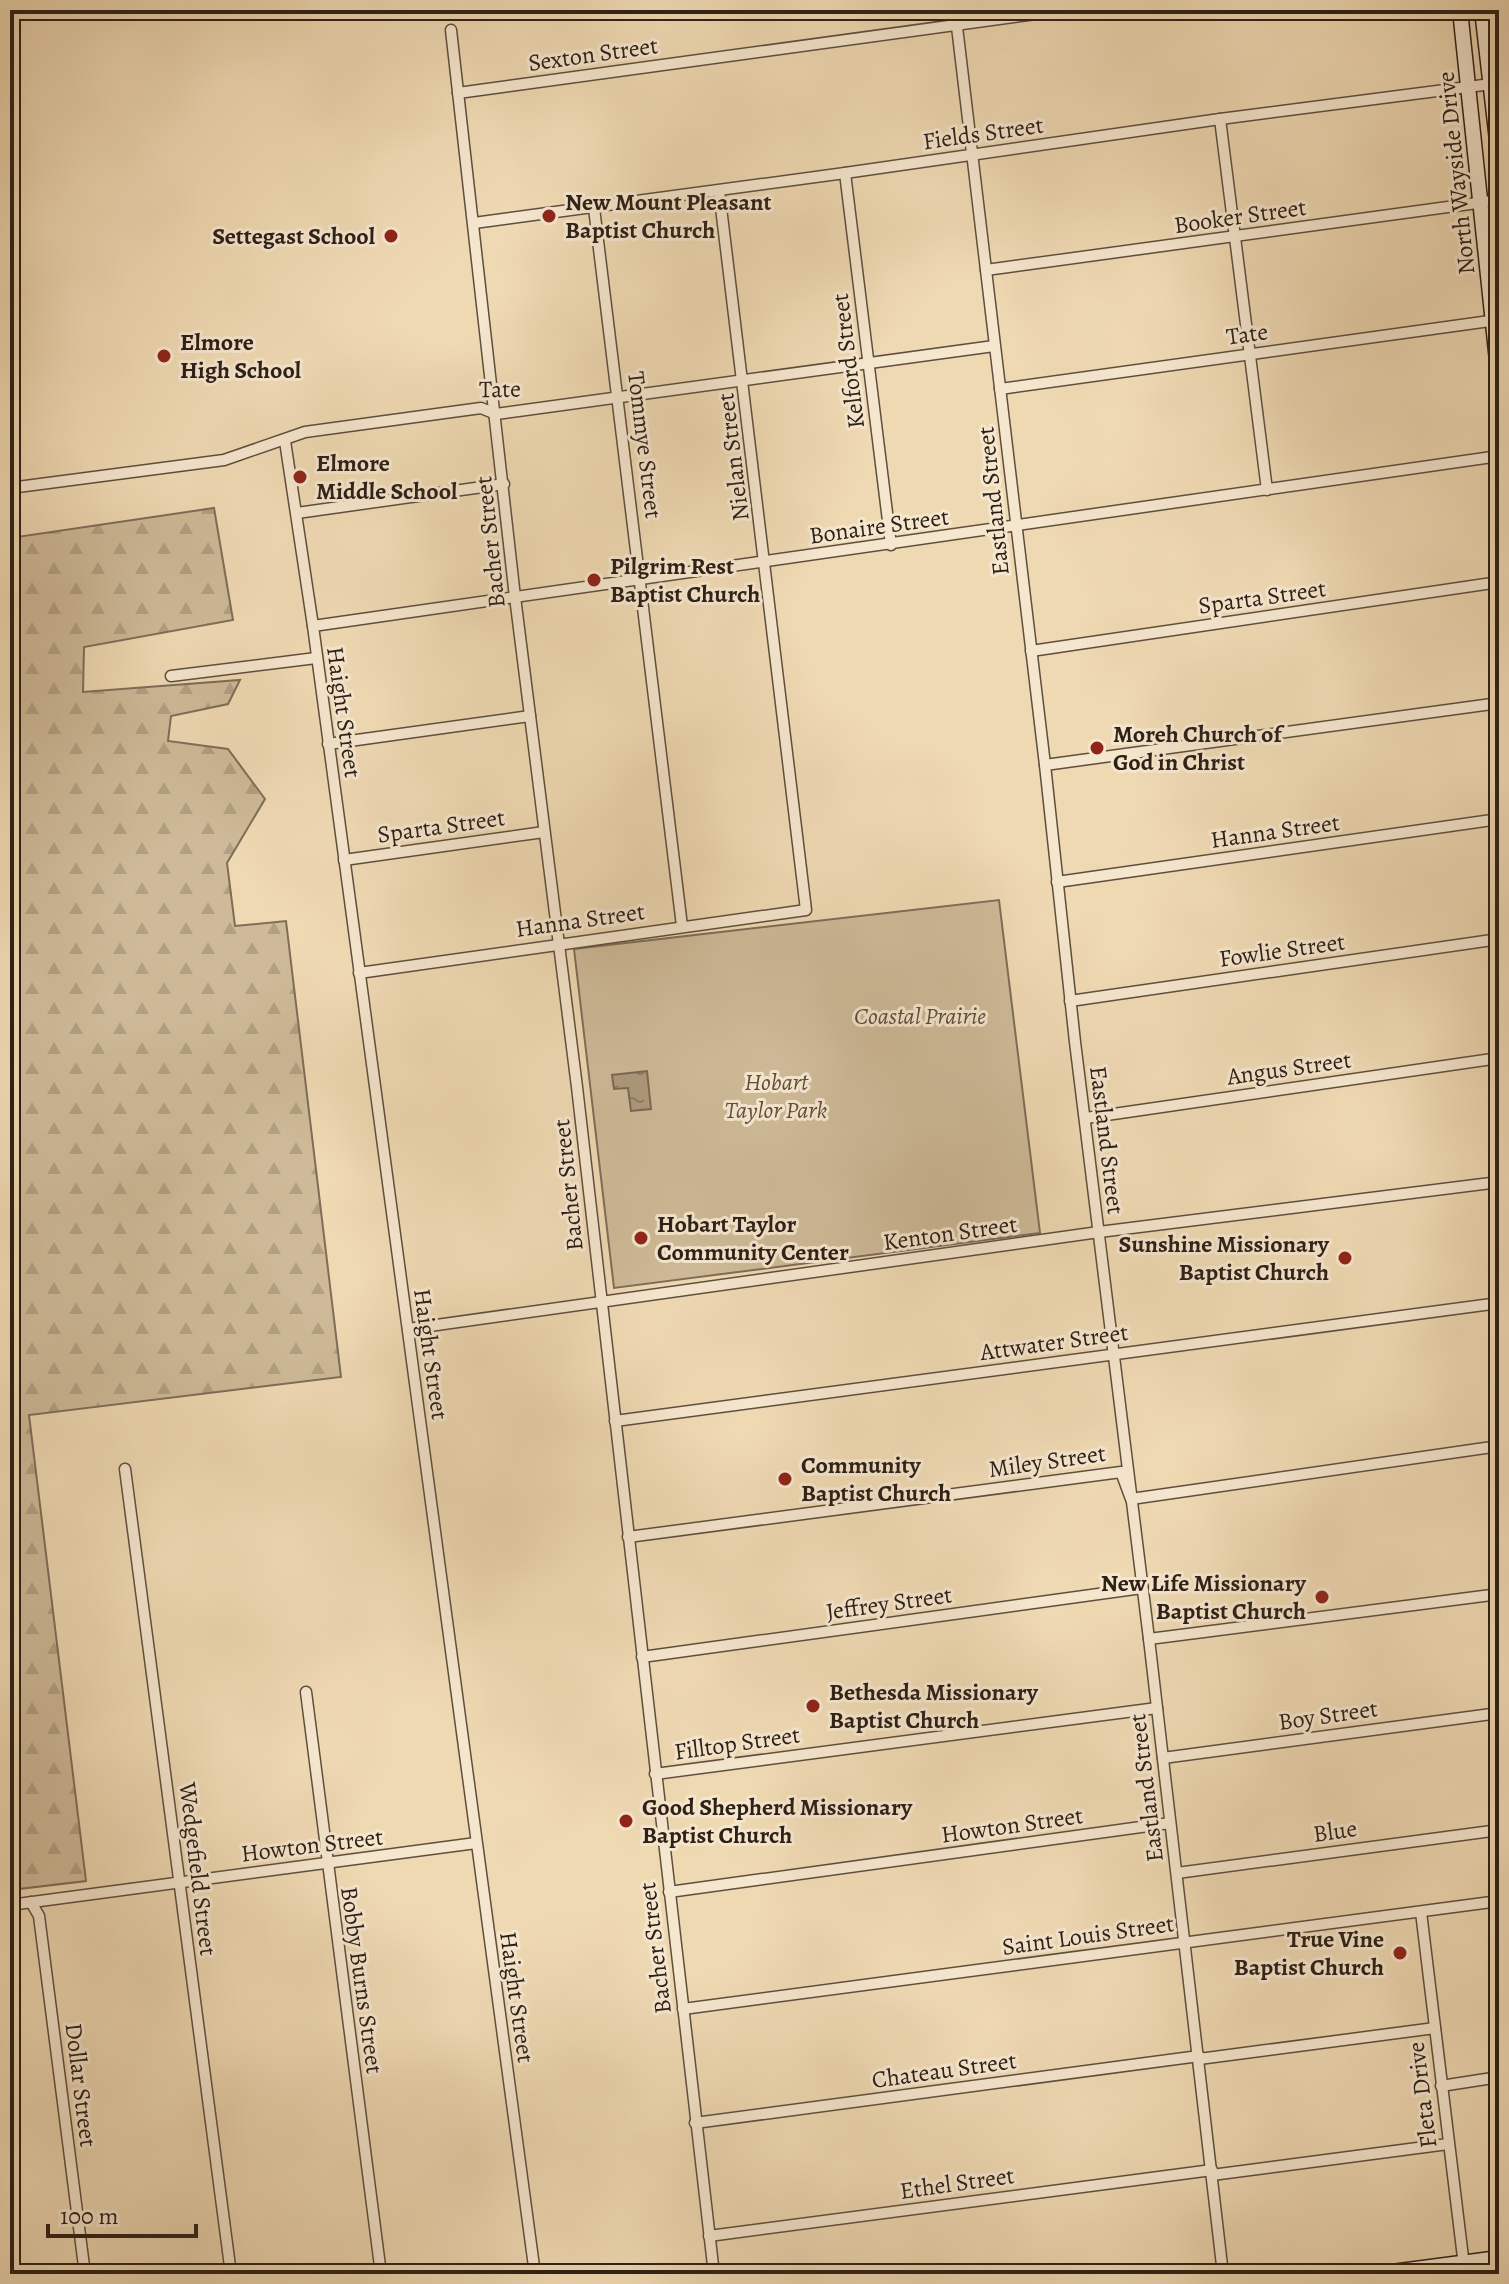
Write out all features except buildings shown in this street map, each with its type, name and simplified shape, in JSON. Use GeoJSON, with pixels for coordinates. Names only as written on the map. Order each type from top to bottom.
{"type":"FeatureCollection","features":[{"type":"Feature","properties":{"kind":"main road","name":"North Wayside Drive"},"geometry":{"type":"LineString","coordinates":[[1460,10],[1499,380]]}},
{"type":"Feature","properties":{"kind":"main road","name":"North Wayside Drive"},"geometry":{"type":"LineString","coordinates":[[1482,10],[1495,84],[1499,158]]}},
{"type":"Feature","properties":{"kind":"main road"},"geometry":{"type":"LineString","coordinates":[[1377,2274],[1464,2268],[1499,2258]]}},
{"type":"Feature","properties":{"kind":"street","name":"Eastland Street"},"geometry":{"type":"LineString","coordinates":[[955,10],[1223,2274]]}},
{"type":"Feature","properties":{"kind":"street","name":"Sexton Street"},"geometry":{"type":"LineString","coordinates":[[458,93],[1065,10]]}},
{"type":"Feature","properties":{"kind":"street","name":"Bacher Street"},"geometry":{"type":"LineString","coordinates":[[451,30],[515,597],[577,1087],[714,2274]]}},
{"type":"Feature","properties":{"kind":"street","name":"Fields Street"},"geometry":{"type":"LineString","coordinates":[[474,223],[1220,119],[1495,84]]}},
{"type":"Feature","properties":{"kind":"street"},"geometry":{"type":"LineString","coordinates":[[1220,119],[1267,490]]}},
{"type":"Feature","properties":{"kind":"street","name":"Kelford Street"},"geometry":{"type":"LineString","coordinates":[[845,173],[891,545]]}},
{"type":"Feature","properties":{"kind":"street","name":"Nielan Street"},"geometry":{"type":"LineString","coordinates":[[719,191],[806,910]]}},
{"type":"Feature","properties":{"kind":"street","name":"Booker Street"},"geometry":{"type":"LineString","coordinates":[[986,270],[1499,200]]}},
{"type":"Feature","properties":{"kind":"street","name":"Tommye Street"},"geometry":{"type":"LineString","coordinates":[[594,208],[682,926]]}},
{"type":"Feature","properties":{"kind":"street","name":"Tate"},"geometry":{"type":"LineString","coordinates":[[1000,389],[1495,320]]}},
{"type":"Feature","properties":{"kind":"street","name":"Tate"},"geometry":{"type":"LineString","coordinates":[[10,488],[224,460],[305,432],[481,408],[496,414],[994,346]]}},
{"type":"Feature","properties":{"kind":"street","name":"Haight Street"},"geometry":{"type":"LineString","coordinates":[[285,441],[313,626],[535,2274]]}},
{"type":"Feature","properties":{"kind":"street","name":"Bonaire Street"},"geometry":{"type":"LineString","coordinates":[[313,626],[1499,456]]}},
{"type":"Feature","properties":{"kind":"street"},"geometry":{"type":"LineString","coordinates":[[297,513],[504,484]]}},
{"type":"Feature","properties":{"kind":"street","name":"Sparta Street"},"geometry":{"type":"LineString","coordinates":[[1031,651],[1499,582]]}},
{"type":"Feature","properties":{"kind":"street"},"geometry":{"type":"LineString","coordinates":[[171,676],[316,658]]}},
{"type":"Feature","properties":{"kind":"street"},"geometry":{"type":"LineString","coordinates":[[1045,765],[1499,703]]}},
{"type":"Feature","properties":{"kind":"street"},"geometry":{"type":"LineString","coordinates":[[328,744],[530,716]]}},
{"type":"Feature","properties":{"kind":"street","name":"Hanna Street"},"geometry":{"type":"LineString","coordinates":[[1057,882],[1499,819]]}},
{"type":"Feature","properties":{"kind":"street","name":"Sparta Street"},"geometry":{"type":"LineString","coordinates":[[344,860],[544,832]]}},
{"type":"Feature","properties":{"kind":"street","name":"Hanna Street"},"geometry":{"type":"LineString","coordinates":[[359,973],[806,910]]}},
{"type":"Feature","properties":{"kind":"street","name":"Fowlie Street"},"geometry":{"type":"LineString","coordinates":[[1070,1001],[1499,939]]}},
{"type":"Feature","properties":{"kind":"street","name":"Angus Street"},"geometry":{"type":"LineString","coordinates":[[1086,1118],[1499,1058]]}},
{"type":"Feature","properties":{"kind":"street","name":"Kenton Street"},"geometry":{"type":"LineString","coordinates":[[408,1329],[1099,1232],[1499,1182]]}},
{"type":"Feature","properties":{"kind":"street","name":"Attwater Street"},"geometry":{"type":"LineString","coordinates":[[615,1421],[1499,1303]]}},
{"type":"Feature","properties":{"kind":"street"},"geometry":{"type":"LineString","coordinates":[[1131,1499],[1499,1446]]}},
{"type":"Feature","properties":{"kind":"street","name":"Wedgefield Street"},"geometry":{"type":"LineString","coordinates":[[125,1469],[231,2274]]}},
{"type":"Feature","properties":{"kind":"street","name":"Miley Street"},"geometry":{"type":"LineString","coordinates":[[628,1537],[1121,1472],[1131,1499]]}},
{"type":"Feature","properties":{"kind":"street","name":"Jeffrey Street"},"geometry":{"type":"LineString","coordinates":[[642,1657],[1142,1588]]}},
{"type":"Feature","properties":{"kind":"street"},"geometry":{"type":"LineString","coordinates":[[1149,1639],[1499,1594]]}},
{"type":"Feature","properties":{"kind":"street","name":"Bobby Burns Street"},"geometry":{"type":"LineString","coordinates":[[306,1692],[381,2274]]}},
{"type":"Feature","properties":{"kind":"street","name":"Filltop Street"},"geometry":{"type":"LineString","coordinates":[[655,1774],[1157,1708]]}},
{"type":"Feature","properties":{"kind":"street","name":"Boy Street"},"geometry":{"type":"LineString","coordinates":[[1163,1758],[1499,1713]]}},
{"type":"Feature","properties":{"kind":"street","name":"Howton Street"},"geometry":{"type":"LineString","coordinates":[[669,1892],[1170,1823]]}},
{"type":"Feature","properties":{"kind":"street","name":"Blue"},"geometry":{"type":"LineString","coordinates":[[1177,1873],[1499,1830]]}},
{"type":"Feature","properties":{"kind":"street","name":"Howton Street"},"geometry":{"type":"LineString","coordinates":[[10,1905],[476,1843]]}},
{"type":"Feature","properties":{"kind":"street","name":"Saint Louis Street"},"geometry":{"type":"LineString","coordinates":[[683,2009],[1499,1901]]}},
{"type":"Feature","properties":{"kind":"street","name":"Dollar Street"},"geometry":{"type":"LineString","coordinates":[[31,1902],[39,1916],[85,2274]]}},
{"type":"Feature","properties":{"kind":"street","name":"Fleta Drive"},"geometry":{"type":"LineString","coordinates":[[1421,1912],[1464,2268]]}},
{"type":"Feature","properties":{"kind":"street","name":"Chateau Street"},"geometry":{"type":"LineString","coordinates":[[695,2123],[1435,2028]]}},
{"type":"Feature","properties":{"kind":"street"},"geometry":{"type":"LineString","coordinates":[[1441,2086],[1499,2077]]}},
{"type":"Feature","properties":{"kind":"street","name":"Ethel Street"},"geometry":{"type":"LineString","coordinates":[[709,2236],[1448,2144]]}},
{"type":"Feature","properties":{"kind":"green space"},"geometry":{"type":"Polygon","coordinates":[[[214,508],[233,620],[84,647],[83,692],[240,680],[228,704],[171,716],[168,741],[228,749],[265,799],[227,863],[235,926],[286,921],[341,1377],[29,1415],[86,1881],[10,1890],[10,538],[214,508]]]}},
{"type":"Feature","properties":{"kind":"green space","name":"Hobart Taylor Park"},"geometry":{"type":"Polygon","coordinates":[[[999,900],[1040,1233],[614,1288],[574,949],[999,900]]]}},
{"type":"Feature","properties":{"kind":"water"},"geometry":{"type":"Polygon","coordinates":[[[647,1071],[651,1109],[631,1111],[628,1088],[614,1089],[612,1075],[647,1071]]]}},
{"type":"Feature","properties":{"kind":"place","name":"New Mount Pleasant Baptist Church"},"geometry":{"type":"Point","coordinates":[549,216]}},
{"type":"Feature","properties":{"kind":"place","name":"Settegast School"},"geometry":{"type":"Point","coordinates":[391,236]}},
{"type":"Feature","properties":{"kind":"place","name":"Elmore High School"},"geometry":{"type":"Point","coordinates":[164,356]}},
{"type":"Feature","properties":{"kind":"place","name":"Elmore Middle School"},"geometry":{"type":"Point","coordinates":[300,477]}},
{"type":"Feature","properties":{"kind":"place","name":"Pilgrim Rest Baptist Church"},"geometry":{"type":"Point","coordinates":[594,580]}},
{"type":"Feature","properties":{"kind":"place","name":"Moreh Church of God in Christ"},"geometry":{"type":"Point","coordinates":[1097,748]}},
{"type":"Feature","properties":{"kind":"place","name":"Hobart Taylor Community Center"},"geometry":{"type":"Point","coordinates":[641,1238]}},
{"type":"Feature","properties":{"kind":"place","name":"Sunshine Missionary Baptist Church"},"geometry":{"type":"Point","coordinates":[1345,1258]}},
{"type":"Feature","properties":{"kind":"place","name":"Community Baptist Church"},"geometry":{"type":"Point","coordinates":[785,1479]}},
{"type":"Feature","properties":{"kind":"place","name":"New Life Missionary Baptist Church"},"geometry":{"type":"Point","coordinates":[1322,1597]}},
{"type":"Feature","properties":{"kind":"place","name":"Bethesda Missionary Baptist Church"},"geometry":{"type":"Point","coordinates":[813,1706]}},
{"type":"Feature","properties":{"kind":"place","name":"Good Shepherd Missionary Baptist Church"},"geometry":{"type":"Point","coordinates":[626,1821]}},
{"type":"Feature","properties":{"kind":"place","name":"True Vine Baptist Church"},"geometry":{"type":"Point","coordinates":[1400,1953]}},
{"type":"Feature","properties":{"kind":"park label","name":"Coastal Prairie"},"geometry":{"type":"Point","coordinates":[920,1016]}}]}
